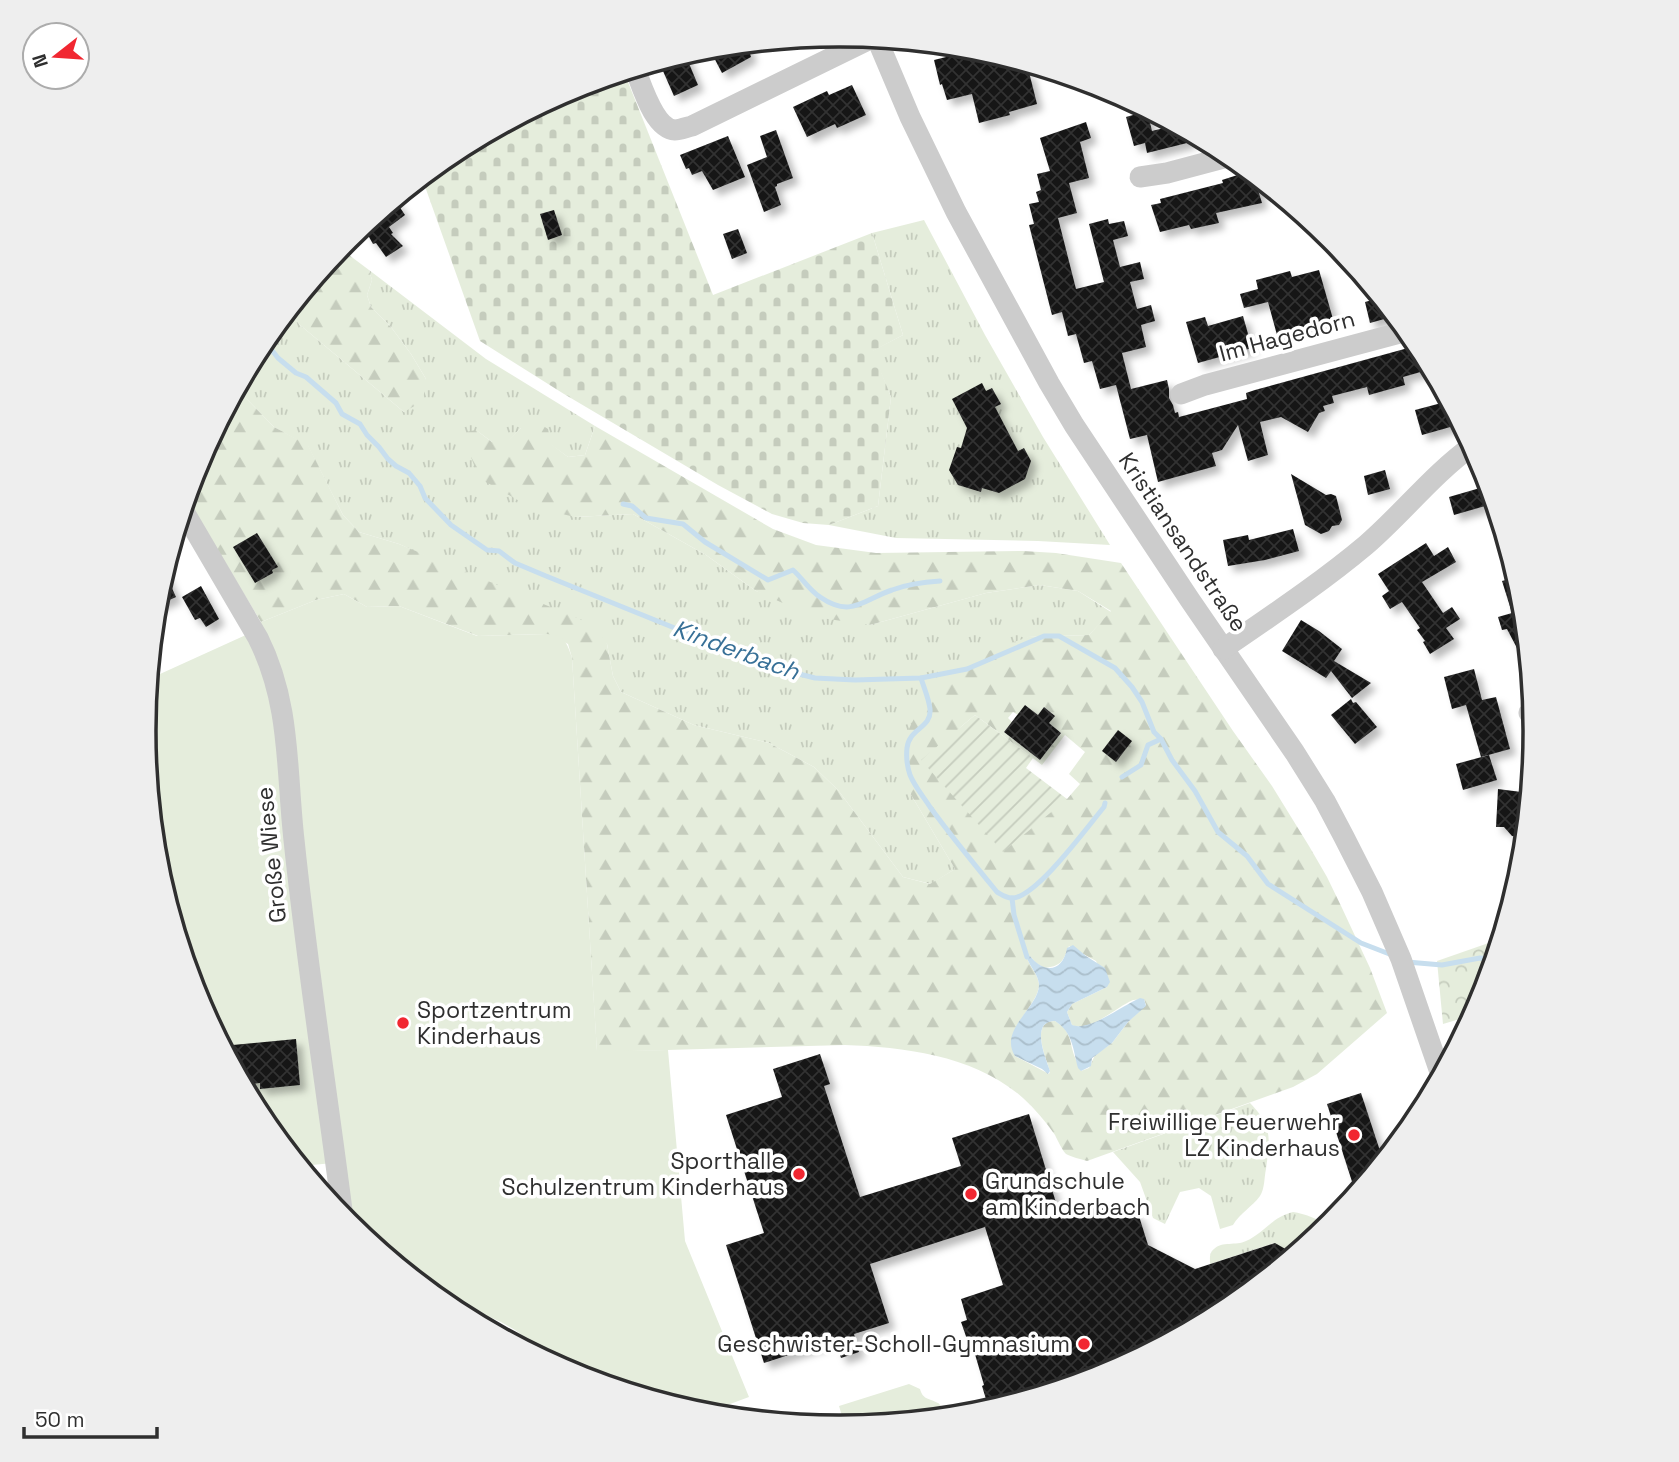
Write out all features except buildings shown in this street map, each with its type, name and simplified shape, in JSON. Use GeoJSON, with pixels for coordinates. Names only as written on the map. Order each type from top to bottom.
{"type":"FeatureCollection","features":[{"type":"Feature","properties":{"kind":"street"},"geometry":{"type":"LineString","coordinates":[[639,78],[654,114],[665,127],[675,130],[692,126],[854,48]]}},
{"type":"Feature","properties":{"kind":"street","name":"Kristiansandstraße"},"geometry":{"type":"LineString","coordinates":[[879,49],[956,212],[1035,359],[1074,425],[1325,801],[1372,892],[1393,940],[1437,1063]]}},
{"type":"Feature","properties":{"kind":"street"},"geometry":{"type":"LineString","coordinates":[[1140,177],[1216,160]]}},
{"type":"Feature","properties":{"kind":"street","name":"Im Hagedorn"},"geometry":{"type":"LineString","coordinates":[[1181,394],[1205,385],[1396,334]]}},
{"type":"Feature","properties":{"kind":"street"},"geometry":{"type":"LineString","coordinates":[[1223,649],[1345,562],[1464,453]]}},
{"type":"Feature","properties":{"kind":"street","name":"Große Wiese"},"geometry":{"type":"LineString","coordinates":[[189,520],[258,638],[269,659],[278,689],[285,729],[294,839],[340,1198]]}},
{"type":"Feature","properties":{"kind":"green space"},"geometry":{"type":"Polygon","coordinates":[[[628,82],[713,295],[872,233],[903,335],[873,351],[891,397],[878,506],[829,525],[803,523],[772,514],[564,394],[480,341],[425,187],[460,162],[537,118],[578,99],[628,82]]]}},
{"type":"Feature","properties":{"kind":"green space"},"geometry":{"type":"Polygon","coordinates":[[[924,220],[1043,437],[1110,545],[896,538],[829,525],[878,506],[891,397],[872,351],[903,335],[872,233],[924,220]]]}},
{"type":"Feature","properties":{"kind":"green space"},"geometry":{"type":"Polygon","coordinates":[[[349,255],[369,270],[372,280],[367,295],[371,307],[391,327],[426,379],[423,401],[404,412],[294,319],[349,255]]]}},
{"type":"Feature","properties":{"kind":"green space"},"geometry":{"type":"Polygon","coordinates":[[[369,270],[486,359],[595,426],[585,455],[568,457],[521,428],[507,442],[492,442],[476,430],[575,517],[633,514],[706,555],[756,591],[870,625],[986,593],[1040,585],[1078,591],[1111,612],[1089,635],[1028,637],[910,793],[955,869],[931,884],[903,877],[838,790],[814,767],[769,743],[694,725],[621,692],[613,676],[607,644],[444,564],[399,544],[359,532],[343,515],[308,446],[274,427],[243,396],[294,319],[404,412],[426,379],[391,327],[371,307],[367,295],[372,280],[369,270]]]}},
{"type":"Feature","properties":{"kind":"green space"},"geometry":{"type":"Polygon","coordinates":[[[243,396],[274,427],[308,445],[343,515],[359,532],[399,544],[596,626],[607,644],[613,676],[621,692],[694,725],[769,743],[814,767],[838,790],[903,877],[930,884],[955,869],[910,793],[905,762],[909,729],[926,692],[966,659],[1028,637],[1089,635],[1111,611],[1078,591],[1040,585],[986,593],[870,625],[814,617],[756,591],[706,555],[633,514],[575,517],[528,506],[479,478],[466,444],[466,432],[476,430],[492,442],[506,442],[521,428],[537,422],[548,429],[551,444],[568,457],[585,455],[595,426],[773,529],[816,545],[876,553],[1023,551],[1121,563],[1272,786],[1309,846],[1342,908],[1370,968],[1387,1013],[1317,1074],[1293,1087],[1087,1161],[1066,1154],[1040,1116],[1023,1098],[1004,1084],[984,1072],[939,1056],[892,1048],[845,1045],[597,1052],[572,658],[568,644],[546,634],[478,636],[399,606],[367,607],[344,594],[316,600],[261,622],[193,509],[208,469],[243,396]],[[1025,705],[1018,715],[1013,712],[1008,718],[1012,722],[1004,732],[1040,760],[1061,733],[1049,723],[1054,715],[1044,707],[1038,715],[1025,705]],[[975,715],[921,760],[1067,799],[1080,784],[1069,774],[1085,752],[1065,735],[1042,765],[975,715]],[[1069,946],[1061,962],[1055,966],[1044,968],[1030,956],[1027,958],[1038,980],[1038,990],[1017,1025],[1012,1040],[1015,1056],[1049,1074],[1041,1040],[1043,1027],[1047,1023],[1055,1021],[1067,1032],[1081,1071],[1089,1068],[1095,1055],[1112,1043],[1146,1005],[1144,999],[1133,1000],[1095,1022],[1079,1027],[1072,1025],[1067,1012],[1072,1004],[1107,987],[1096,961],[1069,946]]]}},
{"type":"Feature","properties":{"kind":"green space","name":"Sportzentrum Kinderhaus"},"geometry":{"type":"Polygon","coordinates":[[[344,594],[367,607],[399,606],[477,636],[546,634],[564,640],[572,658],[597,1051],[668,1050],[685,1241],[749,1397],[727,1405],[620,1378],[537,1344],[460,1300],[389,1245],[350,1208],[344,1162],[311,1165],[271,1111],[247,1073],[226,1033],[192,951],[169,864],[157,776],[158,675],[248,634],[261,622],[316,600],[344,594]]]}},
{"type":"Feature","properties":{"kind":"green space"},"geometry":{"type":"Polygon","coordinates":[[[975,715],[1033,758],[1026,768],[1067,799],[1003,852],[921,760],[975,715]]]}},
{"type":"Feature","properties":{"kind":"green space"},"geometry":{"type":"Polygon","coordinates":[[[1490,943],[1459,1019],[1443,1024],[1437,961],[1490,943]]]}},
{"type":"Feature","properties":{"kind":"green space"},"geometry":{"type":"Polygon","coordinates":[[[1250,1103],[1263,1119],[1269,1141],[1264,1186],[1257,1200],[1233,1225],[1220,1229],[1211,1196],[1199,1188],[1180,1192],[1165,1224],[1153,1218],[1140,1182],[1113,1152],[1250,1103]]]}},
{"type":"Feature","properties":{"kind":"green space"},"geometry":{"type":"Polygon","coordinates":[[[1293,1212],[1317,1220],[1285,1249],[1274,1243],[1210,1264],[1212,1251],[1217,1247],[1246,1241],[1293,1212]]]}},
{"type":"Feature","properties":{"kind":"green space"},"geometry":{"type":"Polygon","coordinates":[[[909,1384],[920,1389],[925,1397],[942,1407],[842,1415],[839,1406],[909,1384]]]}},
{"type":"Feature","properties":{"kind":"water"},"geometry":{"type":"Polygon","coordinates":[[[1073,945],[1105,968],[1110,982],[1107,987],[1072,1004],[1067,1012],[1072,1025],[1087,1025],[1140,998],[1144,999],[1146,1006],[1128,1022],[1112,1043],[1092,1058],[1091,1066],[1081,1071],[1065,1030],[1055,1021],[1047,1023],[1041,1033],[1041,1041],[1050,1071],[1048,1074],[1015,1056],[1011,1046],[1015,1027],[1038,993],[1038,980],[1027,958],[1030,956],[1041,966],[1052,968],[1062,962],[1067,948],[1073,945]]]}},
{"type":"Feature","properties":{"kind":"waterway","name":"Kinderbach"},"geometry":{"type":"LineString","coordinates":[[272,350],[296,373],[306,377],[336,403],[342,414],[360,424],[388,459],[409,473],[420,486],[425,498],[451,525],[487,550],[499,551],[515,563],[771,667],[815,678],[921,678],[967,669],[1044,636],[1059,636],[1115,668],[1132,687],[1142,702],[1154,732],[1195,791],[1218,832],[1247,856],[1268,884],[1361,943],[1392,955]]}},
{"type":"Feature","properties":{"kind":"waterway"},"geometry":{"type":"LineString","coordinates":[[623,504],[632,506],[646,518],[683,524],[705,542],[768,580],[793,570],[816,594],[841,606],[857,605],[904,586],[940,581]]}},
{"type":"Feature","properties":{"kind":"waterway"},"geometry":{"type":"LineString","coordinates":[[921,678],[929,701],[930,715],[909,741],[907,758],[910,775],[938,818],[997,892],[1012,898],[1022,895],[1034,886],[1074,844],[1105,803]]}},
{"type":"Feature","properties":{"kind":"waterway"},"geometry":{"type":"LineString","coordinates":[[1122,777],[1141,765],[1148,745],[1161,739]]}},
{"type":"Feature","properties":{"kind":"waterway"},"geometry":{"type":"LineString","coordinates":[[1012,898],[1014,915],[1027,957]]}},
{"type":"Feature","properties":{"kind":"waterway","name":"Kinderbach"},"geometry":{"type":"LineString","coordinates":[[1407,962],[1442,965],[1484,958]]}},
{"type":"Feature","properties":{"kind":"place","name":"Sportzentrum Kinderhaus"},"geometry":{"type":"Point","coordinates":[403,1023]}},
{"type":"Feature","properties":{"kind":"place","name":"Freiwillige Feuerwehr LZ Kinderhaus"},"geometry":{"type":"Point","coordinates":[1354,1135]}},
{"type":"Feature","properties":{"kind":"place","name":"Sporthalle Schulzentrum Kinderhaus"},"geometry":{"type":"Point","coordinates":[799,1174]}},
{"type":"Feature","properties":{"kind":"place","name":"Grundschule am Kinderbach"},"geometry":{"type":"Point","coordinates":[971,1194]}},
{"type":"Feature","properties":{"kind":"place","name":"Geschwister-Scholl-Gymnasium"},"geometry":{"type":"Point","coordinates":[1084,1344]}}]}
